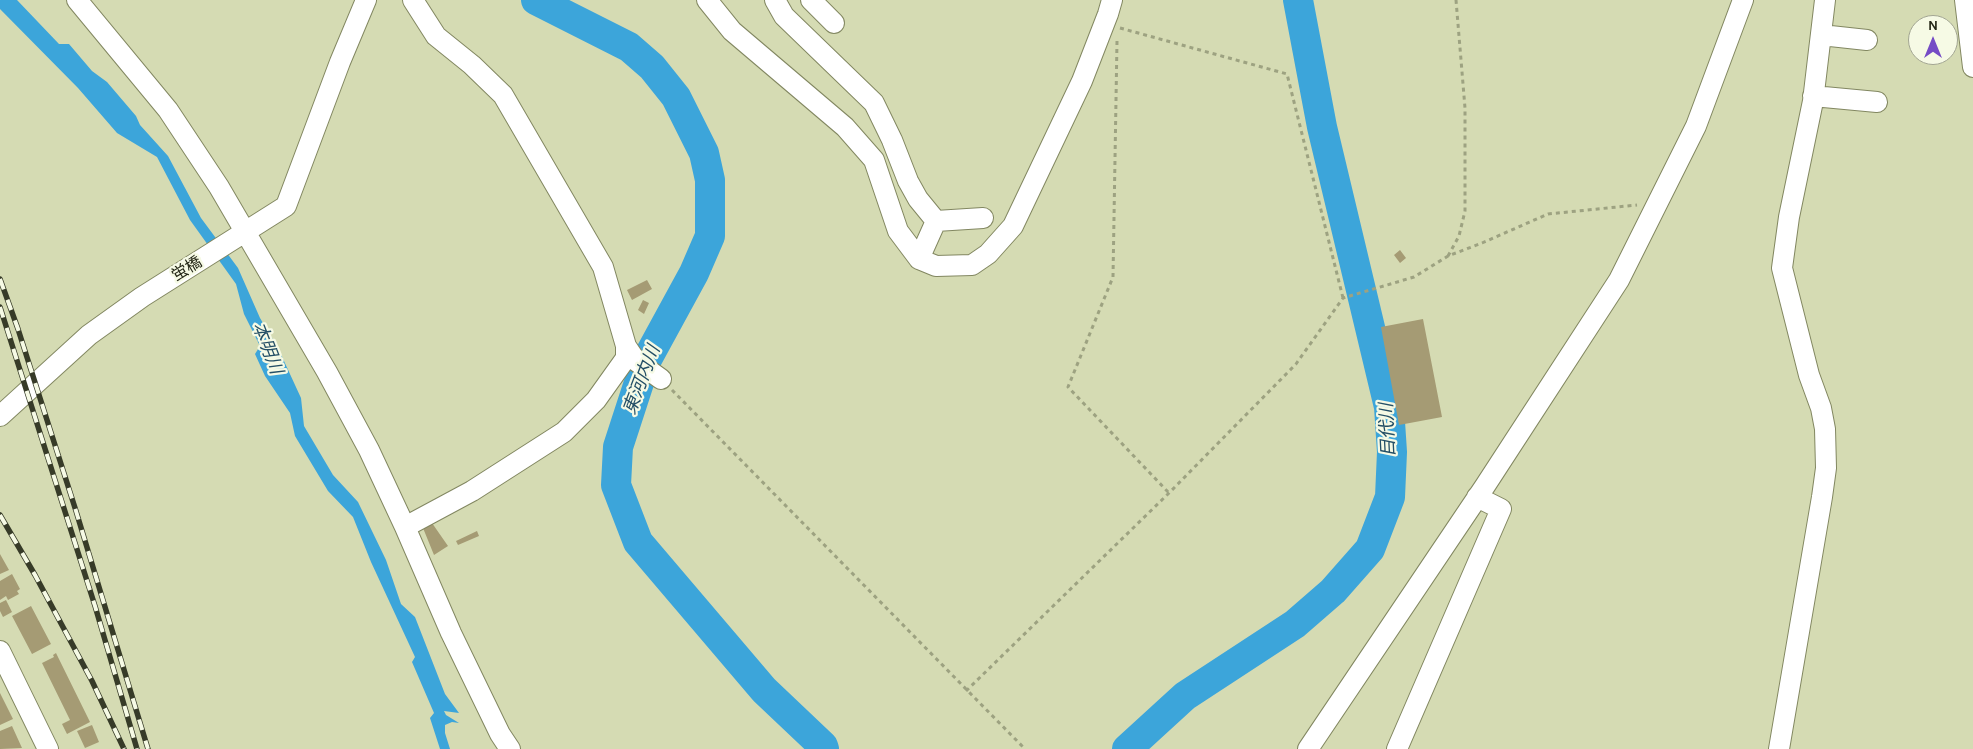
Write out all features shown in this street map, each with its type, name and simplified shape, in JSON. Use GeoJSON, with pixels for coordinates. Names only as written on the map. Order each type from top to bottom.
{"type":"FeatureCollection","features":[{"type":"Feature","properties":{"kind":"street"},"geometry":{"type":"LineString","coordinates":[[77,0],[168,110],[240,237],[327,372],[369,450],[451,633],[500,734],[510,749]]}},
{"type":"Feature","properties":{"kind":"street","name":"蛍橋"},"geometry":{"type":"LineString","coordinates":[[0,416],[89,335],[142,297],[240,237],[286,206],[340,62],[366,0]]}},
{"type":"Feature","properties":{"kind":"street"},"geometry":{"type":"LineString","coordinates":[[413,0],[436,36],[472,65],[503,95],[603,267],[631,354],[661,378]]}},
{"type":"Feature","properties":{"kind":"street"},"geometry":{"type":"LineString","coordinates":[[707,0],[732,31],[845,127],[874,160],[898,231],[919,259],[936,266],[972,265],[988,254],[1013,226],[1082,81],[1112,0]]}},
{"type":"Feature","properties":{"kind":"street"},"geometry":{"type":"LineString","coordinates":[[775,0],[784,16],[874,103],[892,140],[908,181],[918,199],[936,222]]}},
{"type":"Feature","properties":{"kind":"street"},"geometry":{"type":"LineString","coordinates":[[1308,749],[1477,497],[1619,280],[1696,126],[1743,0]]}},
{"type":"Feature","properties":{"kind":"street"},"geometry":{"type":"LineString","coordinates":[[1779,749],[1826,468],[1825,429],[1821,408],[1809,375],[1782,268],[1789,217],[1813,96],[1825,0]]}},
{"type":"Feature","properties":{"kind":"street"},"geometry":{"type":"LineString","coordinates":[[1965,0],[1973,67]]}},
{"type":"Feature","properties":{"kind":"street"},"geometry":{"type":"LineString","coordinates":[[1821,35],[1867,40]]}},
{"type":"Feature","properties":{"kind":"street"},"geometry":{"type":"LineString","coordinates":[[1813,96],[1876,102]]}},
{"type":"Feature","properties":{"kind":"street"},"geometry":{"type":"LineString","coordinates":[[936,222],[983,218]]}},
{"type":"Feature","properties":{"kind":"street"},"geometry":{"type":"LineString","coordinates":[[919,259],[936,222]]}},
{"type":"Feature","properties":{"kind":"street"},"geometry":{"type":"LineString","coordinates":[[405,527],[472,491],[564,432],[596,400],[626,358],[631,354]]}},
{"type":"Feature","properties":{"kind":"street"},"geometry":{"type":"LineString","coordinates":[[1396,749],[1501,510],[1477,497]]}},
{"type":"Feature","properties":{"kind":"street"},"geometry":{"type":"LineString","coordinates":[[0,651],[48,749]]}},
{"type":"Feature","properties":{"kind":"path"},"geometry":{"type":"LineString","coordinates":[[1448,256],[1458,236],[1465,211],[1465,108],[1456,0]]}},
{"type":"Feature","properties":{"kind":"path"},"geometry":{"type":"LineString","coordinates":[[1169,493],[1068,387],[1113,277],[1118,27],[1287,74],[1343,298]]}},
{"type":"Feature","properties":{"kind":"path"},"geometry":{"type":"LineString","coordinates":[[966,691],[1169,493],[1296,364],[1343,298],[1390,286],[1414,277],[1448,256],[1548,214],[1658,203]]}},
{"type":"Feature","properties":{"kind":"path"},"geometry":{"type":"LineString","coordinates":[[661,378],[1025,749]]}},
{"type":"Feature","properties":{"kind":"water","name":"本明川"},"geometry":{"type":"Polygon","coordinates":[[[0,0],[17,0],[59,44],[69,44],[92,71],[107,82],[136,116],[140,125],[168,156],[201,218],[238,268],[260,318],[278,348],[301,398],[304,426],[333,475],[358,502],[386,560],[401,604],[415,617],[445,694],[459,713],[444,711],[446,715],[459,723],[452,722],[445,725],[445,733],[450,749],[440,749],[430,718],[434,713],[412,662],[415,657],[371,562],[353,517],[328,491],[295,436],[290,413],[265,376],[255,354],[260,346],[244,314],[236,284],[190,220],[157,157],[117,133],[78,88],[0,9],[0,0]]]}},
{"type":"Feature","properties":{"kind":"building"},"geometry":{"type":"Polygon","coordinates":[[[1400,250],[1406,258],[1400,263],[1394,255],[1400,250]]]}},
{"type":"Feature","properties":{"kind":"building"},"geometry":{"type":"Polygon","coordinates":[[[647,280],[652,289],[632,300],[627,290],[647,280]]]}},
{"type":"Feature","properties":{"kind":"building"},"geometry":{"type":"Polygon","coordinates":[[[643,300],[649,303],[644,314],[638,310],[643,300]]]}},
{"type":"Feature","properties":{"kind":"building"},"geometry":{"type":"Polygon","coordinates":[[[1423,319],[1442,417],[1399,425],[1381,327],[1423,319]]]}},
{"type":"Feature","properties":{"kind":"building"},"geometry":{"type":"Polygon","coordinates":[[[432,523],[448,546],[434,555],[423,528],[432,523]]]}},
{"type":"Feature","properties":{"kind":"building"},"geometry":{"type":"Polygon","coordinates":[[[477,531],[479,536],[458,545],[456,541],[477,531]]]}},
{"type":"Feature","properties":{"kind":"building"},"geometry":{"type":"Polygon","coordinates":[[[0,554],[9,570],[0,574],[0,554]]]}},
{"type":"Feature","properties":{"kind":"building"},"geometry":{"type":"Polygon","coordinates":[[[12,574],[20,589],[17,591],[19,594],[8,600],[6,596],[0,600],[0,581],[12,574]]]}},
{"type":"Feature","properties":{"kind":"building"},"geometry":{"type":"Polygon","coordinates":[[[6,600],[12,612],[3,617],[0,611],[0,603],[6,600]]]}},
{"type":"Feature","properties":{"kind":"building"},"geometry":{"type":"Polygon","coordinates":[[[31,606],[51,644],[32,654],[12,616],[31,606]]]}},
{"type":"Feature","properties":{"kind":"building"},"geometry":{"type":"Polygon","coordinates":[[[56,653],[90,722],[67,734],[62,724],[70,720],[42,663],[54,657],[53,655],[56,653]]]}},
{"type":"Feature","properties":{"kind":"building"},"geometry":{"type":"Polygon","coordinates":[[[0,693],[13,719],[0,725],[0,693]]]}},
{"type":"Feature","properties":{"kind":"building"},"geometry":{"type":"Polygon","coordinates":[[[92,725],[99,742],[85,748],[77,731],[92,725]]]}},
{"type":"Feature","properties":{"kind":"building"},"geometry":{"type":"Polygon","coordinates":[[[12,726],[22,748],[0,749],[0,731],[12,726]]]}},
{"type":"Feature","properties":{"kind":"waterway","name":"東河内川"},"geometry":{"type":"LineString","coordinates":[[536,0],[629,47],[652,67],[676,97],[704,153],[710,180],[710,236],[694,273],[646,361],[618,447],[616,485],[638,542],[764,690],[824,749]]}},
{"type":"Feature","properties":{"kind":"waterway","name":"目代川"},"geometry":{"type":"LineString","coordinates":[[1127,749],[1185,696],[1295,624],[1333,591],[1370,549],[1390,497],[1392,452],[1389,407],[1322,127],[1298,0]]}},
{"type":"Feature","properties":{"kind":"railway"},"geometry":{"type":"LineString","coordinates":[[0,279],[18,329],[76,511],[148,749]]}},
{"type":"Feature","properties":{"kind":"railway"},"geometry":{"type":"LineString","coordinates":[[0,307],[95,606],[137,749]]}},
{"type":"Feature","properties":{"kind":"railway"},"geometry":{"type":"LineString","coordinates":[[0,515],[35,575],[92,681],[124,749]]}}]}
